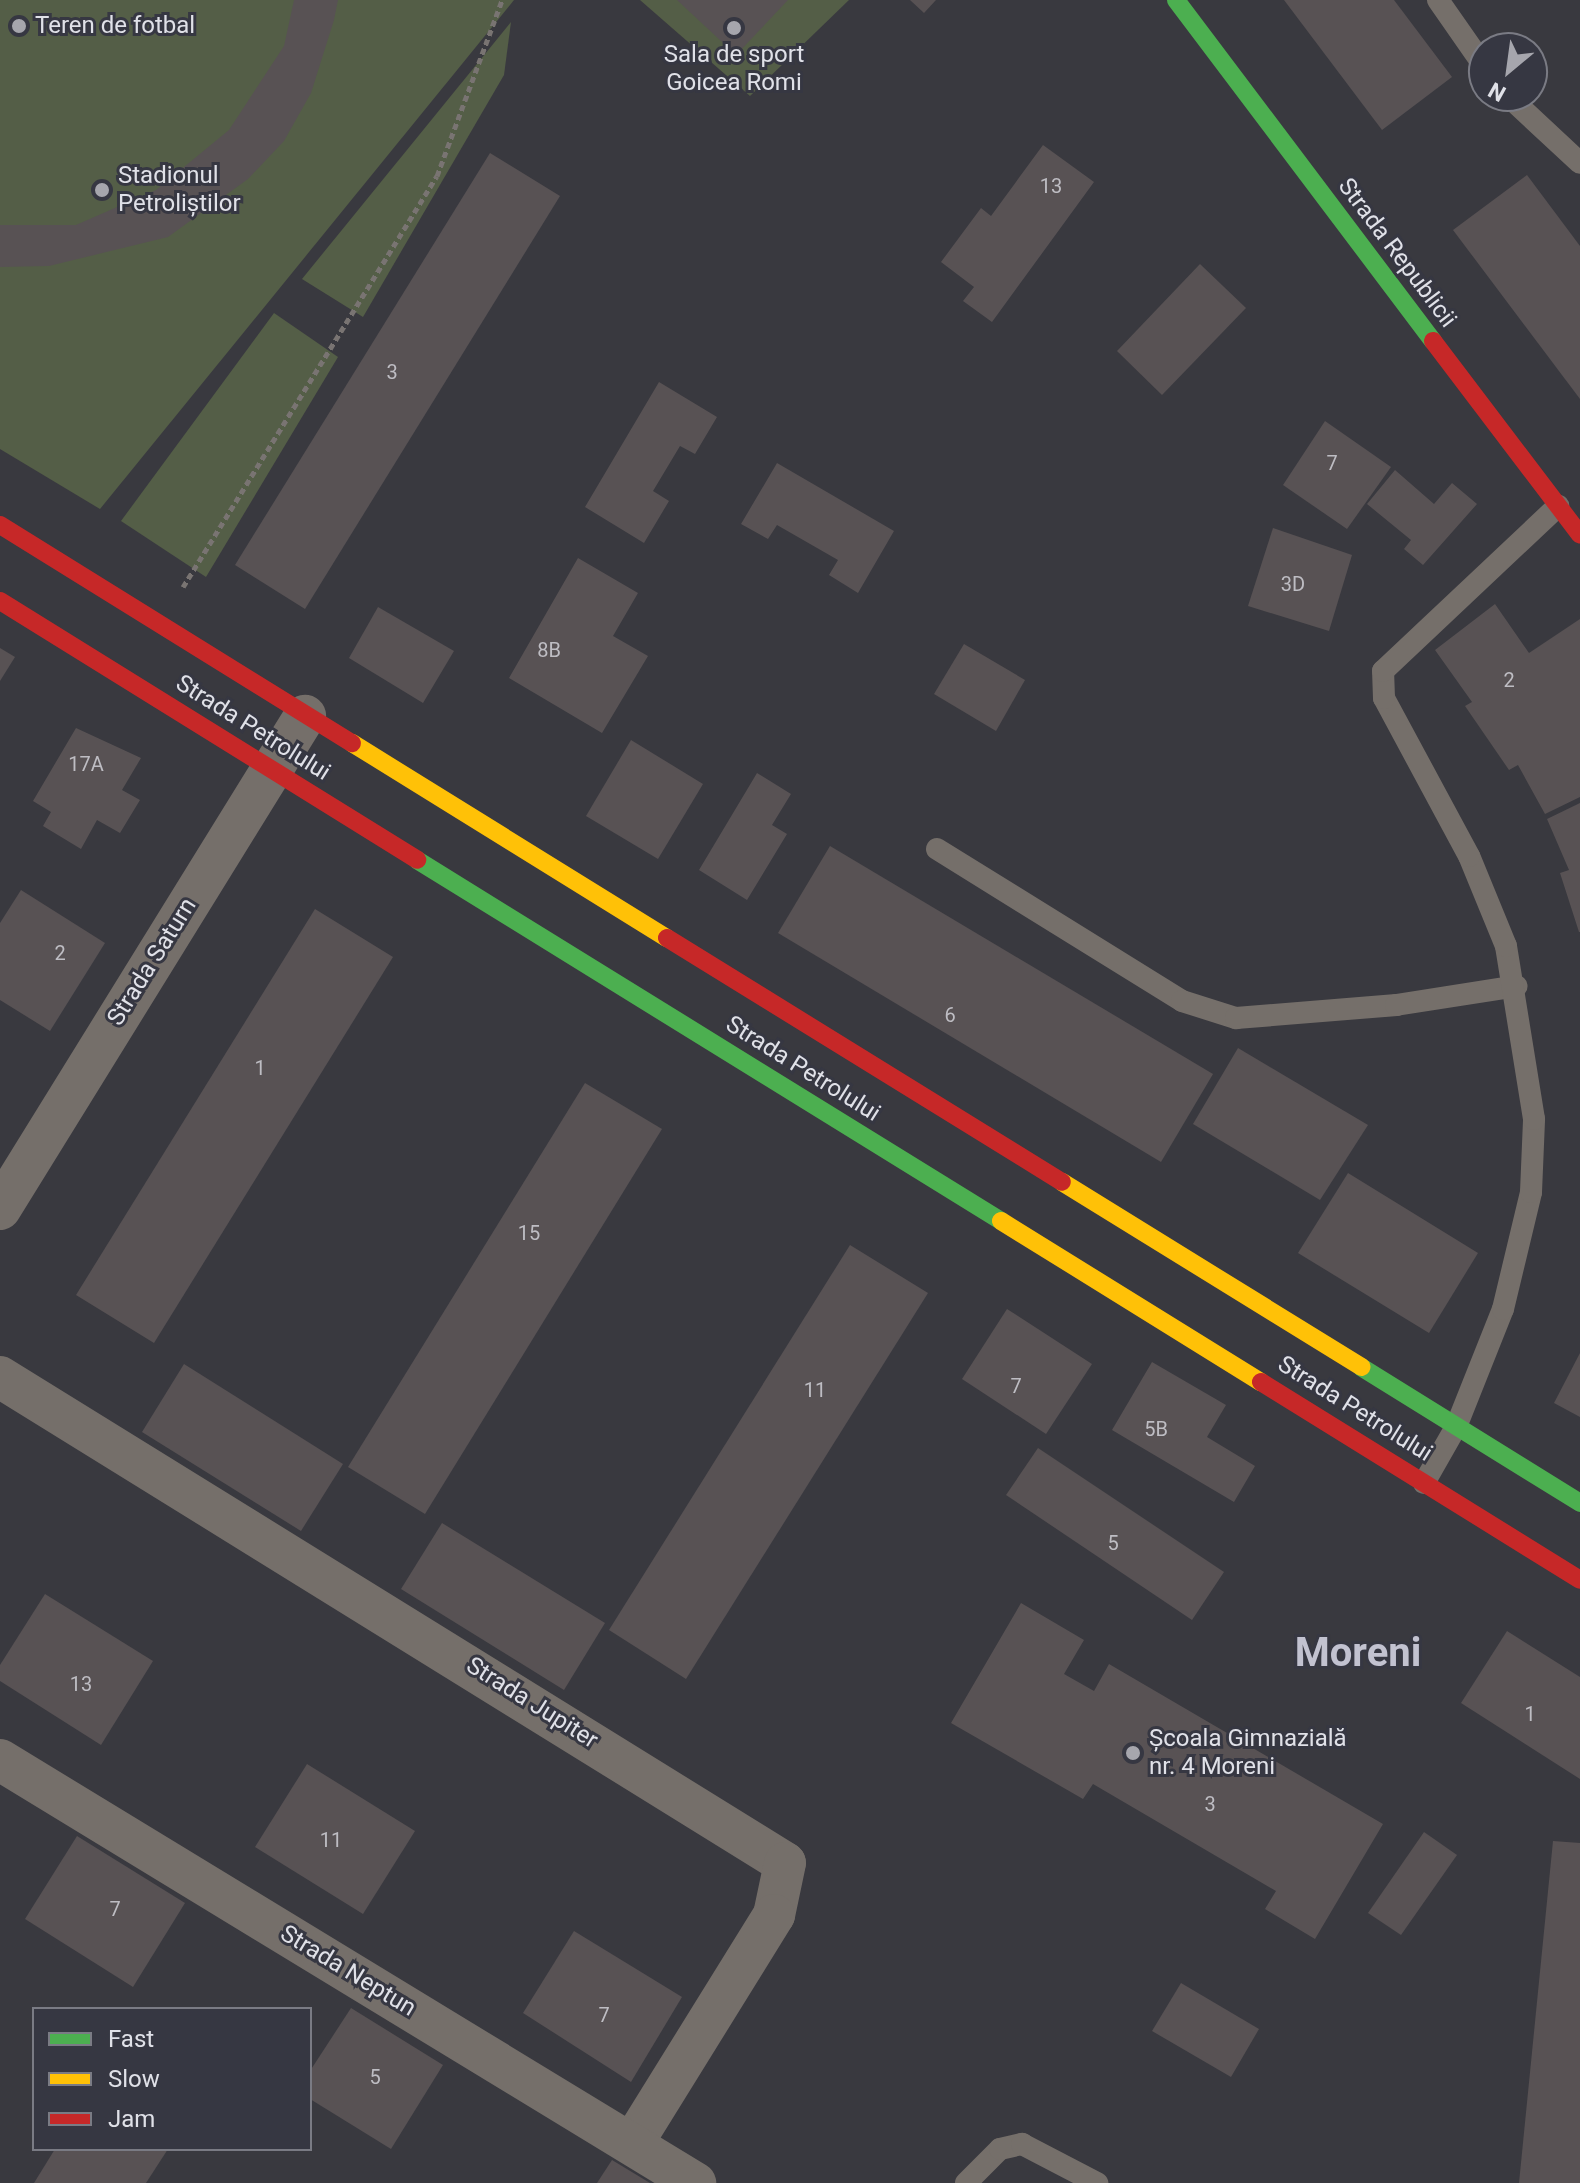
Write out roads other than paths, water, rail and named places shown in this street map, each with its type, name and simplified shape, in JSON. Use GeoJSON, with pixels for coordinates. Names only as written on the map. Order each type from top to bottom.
{"type":"FeatureCollection","features":[{"type":"Feature","properties":{"kind":"street","name":"Strada Republicii"},"geometry":{"type":"LineString","coordinates":[[1176,0],[1580,535]]}},
{"type":"Feature","properties":{"kind":"street","name":"Strada Petrolului"},"geometry":{"type":"LineString","coordinates":[[0,525],[849,1063],[1580,1503]]}},
{"type":"Feature","properties":{"kind":"street","name":"Strada Petrolului"},"geometry":{"type":"LineString","coordinates":[[0,601],[271,770],[824,1103],[1580,1580]]}},
{"type":"Feature","properties":{"kind":"street","name":"Strada Saturn"},"geometry":{"type":"LineString","coordinates":[[0,1209],[305,716]]}},
{"type":"Feature","properties":{"kind":"street","name":"Strada Jupiter"},"geometry":{"type":"LineString","coordinates":[[0,1377],[785,1863],[774,1915],[632,2144]]}},
{"type":"Feature","properties":{"kind":"street","name":"Strada Neptun"},"geometry":{"type":"LineString","coordinates":[[0,1760],[695,2183]]}},
{"type":"Feature","properties":{"kind":"lane"},"geometry":{"type":"LineString","coordinates":[[1438,0],[1468,43]]}},
{"type":"Feature","properties":{"kind":"lane"},"geometry":{"type":"LineString","coordinates":[[1525,112],[1580,163]]}},
{"type":"Feature","properties":{"kind":"lane"},"geometry":{"type":"LineString","coordinates":[[1424,1483],[1456,1427],[1503,1309],[1531,1192],[1534,1119],[1517,986],[1469,856],[1384,698],[1383,671],[1558,506]]}},
{"type":"Feature","properties":{"kind":"lane"},"geometry":{"type":"LineString","coordinates":[[937,849],[1182,1001],[1236,1018],[1381,1007],[1517,986]]}},
{"type":"Feature","properties":{"kind":"lane"},"geometry":{"type":"LineString","coordinates":[[966,2183],[1000,2149],[1022,2144],[1097,2183]]}},
{"type":"Feature","properties":{"kind":"place","name":"Teren de fotbal"},"geometry":{"type":"Point","coordinates":[19,26]}},
{"type":"Feature","properties":{"kind":"place","name":"Sala de sport Goicea Romi"},"geometry":{"type":"Point","coordinates":[734,28]}},
{"type":"Feature","properties":{"kind":"place","name":"Stadionul Petroliștilor"},"geometry":{"type":"Point","coordinates":[102,190]}},
{"type":"Feature","properties":{"kind":"place","name":"Școala Gimnazială nr. 4 Moreni"},"geometry":{"type":"Point","coordinates":[1133,1753]}},
{"type":"Feature","properties":{"kind":"district","name":"Moreni"},"geometry":{"type":"Point","coordinates":[1358,1653]}}]}
